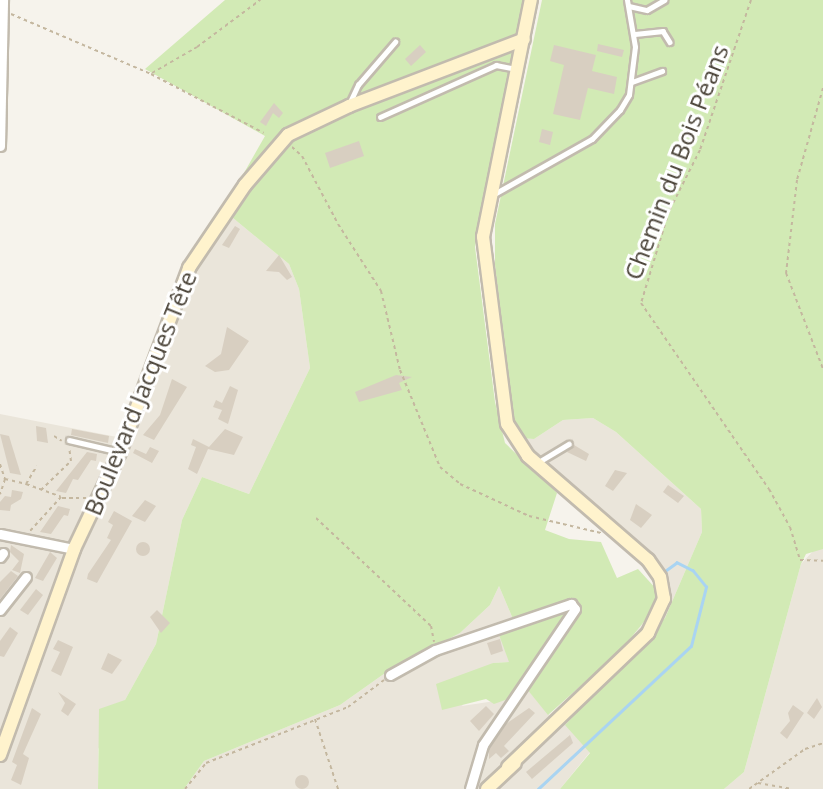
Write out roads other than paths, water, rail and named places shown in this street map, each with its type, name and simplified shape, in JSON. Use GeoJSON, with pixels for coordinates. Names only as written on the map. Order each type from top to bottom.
{"type":"FeatureCollection","features":[{"type":"Feature","properties":{"kind":"main road"},"geometry":{"type":"LineString","coordinates":[[480,789],[491,784],[648,634],[661,613],[660,577],[616,532],[519,447],[507,424],[483,246],[490,197],[531,0]]}},
{"type":"Feature","properties":{"kind":"main road","name":"Boulevard Jacques Tête"},"geometry":{"type":"LineString","coordinates":[[0,755],[74,549],[120,452],[189,268],[279,142],[349,106],[524,39]]}},
{"type":"Feature","properties":{"kind":"street"},"geometry":{"type":"LineString","coordinates":[[0,146],[3,0]]}},
{"type":"Feature","properties":{"kind":"street"},"geometry":{"type":"LineString","coordinates":[[0,534],[74,549]]}},
{"type":"Feature","properties":{"kind":"street"},"geometry":{"type":"LineString","coordinates":[[0,610],[26,577]]}},
{"type":"Feature","properties":{"kind":"street"},"geometry":{"type":"LineString","coordinates":[[390,675],[435,650],[570,604],[575,609],[483,745],[470,789]]}},
{"type":"Feature","properties":{"kind":"lane"},"geometry":{"type":"LineString","coordinates":[[628,3],[648,10],[664,0]]}},
{"type":"Feature","properties":{"kind":"lane"},"geometry":{"type":"LineString","coordinates":[[490,197],[592,139],[620,110],[632,82],[635,34],[628,3]]}},
{"type":"Feature","properties":{"kind":"lane"},"geometry":{"type":"LineString","coordinates":[[635,34],[663,32],[670,42]]}},
{"type":"Feature","properties":{"kind":"lane"},"geometry":{"type":"LineString","coordinates":[[349,106],[358,85],[395,42]]}},
{"type":"Feature","properties":{"kind":"lane"},"geometry":{"type":"LineString","coordinates":[[380,117],[496,65],[518,69]]}},
{"type":"Feature","properties":{"kind":"lane"},"geometry":{"type":"LineString","coordinates":[[632,82],[662,71]]}},
{"type":"Feature","properties":{"kind":"lane"},"geometry":{"type":"LineString","coordinates":[[69,440],[120,452]]}},
{"type":"Feature","properties":{"kind":"lane"},"geometry":{"type":"LineString","coordinates":[[537,464],[569,444]]}},
{"type":"Feature","properties":{"kind":"waterway"},"geometry":{"type":"LineString","coordinates":[[538,789],[691,646],[706,587],[693,571],[677,563],[666,571]]}}]}
